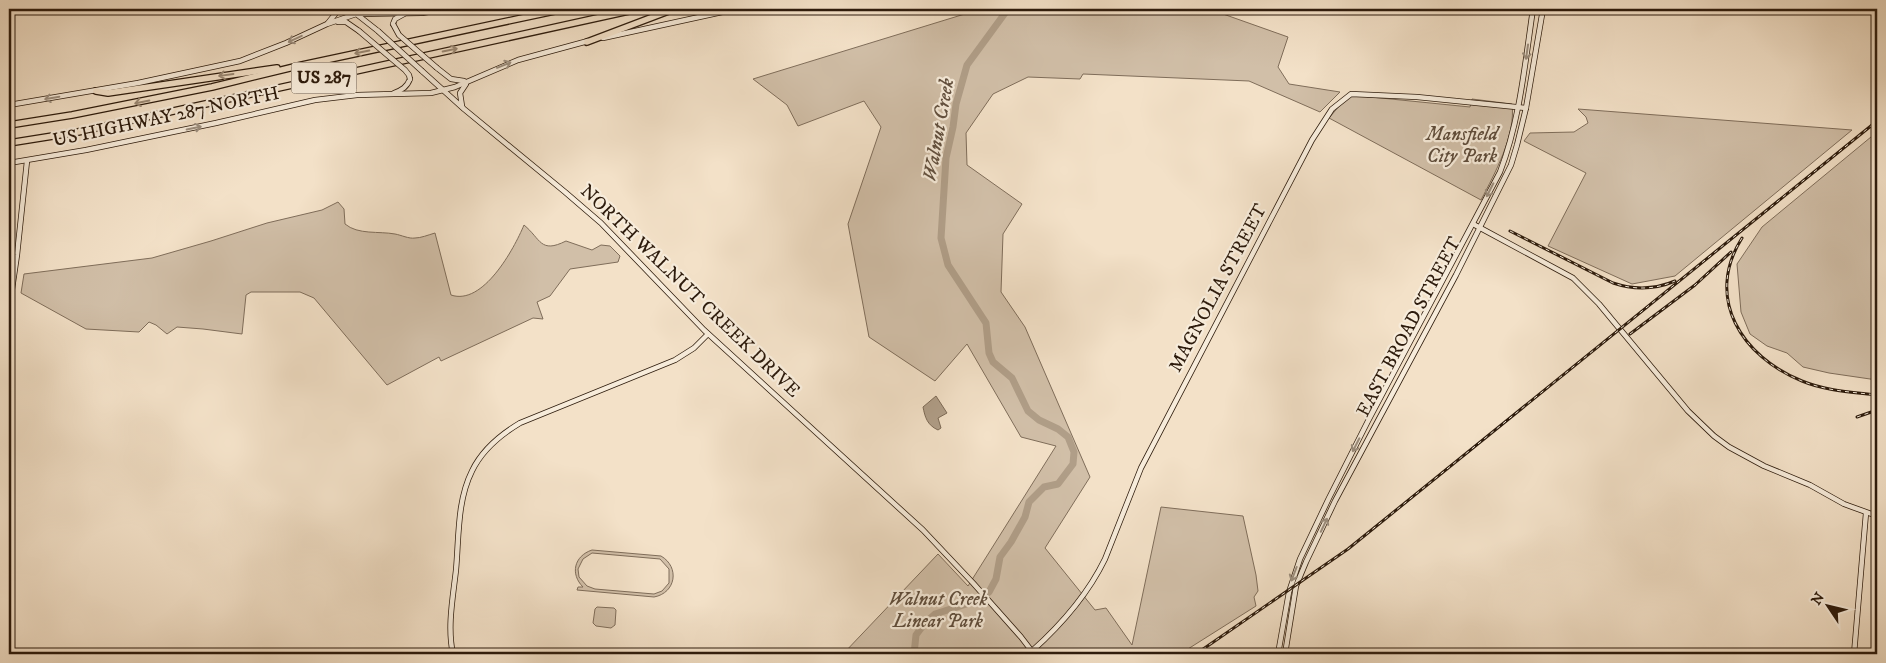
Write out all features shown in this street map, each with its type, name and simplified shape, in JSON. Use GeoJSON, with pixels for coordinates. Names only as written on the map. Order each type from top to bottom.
{"type":"FeatureCollection","features":[{"type":"Feature","properties":{"kind":"highway","name":"US 287"},"geometry":{"type":"LineString","coordinates":[[9,125],[166,97],[291,67],[564,9]]}},
{"type":"Feature","properties":{"kind":"highway","name":"US 287"},"geometry":{"type":"LineString","coordinates":[[9,143],[78,132],[638,9]]}},
{"type":"Feature","properties":{"kind":"highway"},"geometry":{"type":"LineString","coordinates":[[587,42],[674,9]]}},
{"type":"Feature","properties":{"kind":"highway"},"geometry":{"type":"LineString","coordinates":[[96,91],[108,93],[273,68],[291,67]]}},
{"type":"Feature","properties":{"kind":"main road"},"geometry":{"type":"LineString","coordinates":[[327,24],[336,13],[336,9]]}},
{"type":"Feature","properties":{"kind":"main road","name":"NORTH WALNUT CREEK DRIVE"},"geometry":{"type":"LineString","coordinates":[[350,9],[464,109],[596,218],[708,334],[923,530],[995,607],[1033,653]]}},
{"type":"Feature","properties":{"kind":"main road","name":"US HIGHWAY 287 NORTH"},"geometry":{"type":"LineString","coordinates":[[9,105],[96,91],[240,61],[327,24],[356,14],[422,13],[446,9]]}},
{"type":"Feature","properties":{"kind":"main road","name":"US HIGHWAY 287 NORTH"},"geometry":{"type":"LineString","coordinates":[[9,163],[189,129],[315,100],[357,95],[416,95],[443,90],[518,60],[587,42],[736,9]]}},
{"type":"Feature","properties":{"kind":"main road","name":"EAST BROAD STREET"},"geometry":{"type":"LineString","coordinates":[[1278,654],[1291,583],[1328,498],[1500,172],[1511,142],[1534,9]]}},
{"type":"Feature","properties":{"kind":"main road","name":"EAST BROAD STREET"},"geometry":{"type":"LineString","coordinates":[[1285,654],[1296,586],[1306,562],[1335,501],[1506,176],[1518,145],[1543,9]]}},
{"type":"Feature","properties":{"kind":"main road"},"geometry":{"type":"LineString","coordinates":[[1869,9],[1877,11]]}},
{"type":"Feature","properties":{"kind":"main road"},"geometry":{"type":"LineString","coordinates":[[410,12],[398,16],[393,24],[399,35],[451,79],[469,81]]}},
{"type":"Feature","properties":{"kind":"main road"},"geometry":{"type":"LineString","coordinates":[[327,24],[346,22],[409,74],[410,79],[404,89],[391,95]]}},
{"type":"Feature","properties":{"kind":"main road"},"geometry":{"type":"LineString","coordinates":[[1525,69],[1532,70]]}},
{"type":"Feature","properties":{"kind":"main road"},"geometry":{"type":"LineString","coordinates":[[464,109],[460,93],[469,81]]}},
{"type":"Feature","properties":{"kind":"main road","name":"MAGNOLIA STREET"},"geometry":{"type":"LineString","coordinates":[[1033,653],[1088,590],[1098,574],[1141,468],[1312,140],[1332,109],[1351,94],[1417,97],[1526,108]]}},
{"type":"Feature","properties":{"kind":"main road"},"geometry":{"type":"LineString","coordinates":[[1511,142],[1518,145]]}},
{"type":"Feature","properties":{"kind":"main road"},"geometry":{"type":"LineString","coordinates":[[9,310],[27,161]]}},
{"type":"Feature","properties":{"kind":"main road"},"geometry":{"type":"LineString","coordinates":[[1500,172],[1506,176]]}},
{"type":"Feature","properties":{"kind":"main road"},"geometry":{"type":"LineString","coordinates":[[1473,224],[1560,270],[1578,282],[1599,304],[1688,410],[1714,436],[1764,466],[1810,485],[1844,504],[1877,516]]}},
{"type":"Feature","properties":{"kind":"main road"},"geometry":{"type":"LineString","coordinates":[[453,654],[450,624],[462,502],[471,472],[482,454],[498,438],[520,423],[675,360],[694,348],[708,334]]}},
{"type":"Feature","properties":{"kind":"main road"},"geometry":{"type":"LineString","coordinates":[[1344,468],[1351,471]]}},
{"type":"Feature","properties":{"kind":"main road"},"geometry":{"type":"LineString","coordinates":[[1328,498],[1335,501]]}},
{"type":"Feature","properties":{"kind":"main road"},"geometry":{"type":"LineString","coordinates":[[1854,654],[1866,513]]}},
{"type":"Feature","properties":{"kind":"main road"},"geometry":{"type":"LineString","coordinates":[[1311,537],[1317,540]]}},
{"type":"Feature","properties":{"kind":"main road"},"geometry":{"type":"LineString","coordinates":[[1300,559],[1306,562]]}},
{"type":"Feature","properties":{"kind":"main road"},"geometry":{"type":"LineString","coordinates":[[1285,608],[1292,608]]}},
{"type":"Feature","properties":{"kind":"green space","name":"Walnut Creek Linear Park"},"geometry":{"type":"Polygon","coordinates":[[[981,9],[1209,9],[1288,37],[1278,67],[1289,84],[1340,92],[1320,112],[1249,81],[1083,74],[1080,79],[1028,77],[993,94],[966,133],[967,165],[1022,204],[1003,234],[1001,292],[1025,327],[1090,477],[1045,548],[1095,610],[1106,608],[1132,645],[1161,507],[1243,516],[1256,575],[1258,591],[1254,597],[1256,606],[1180,654],[843,654],[938,554],[968,586],[1056,446],[1021,437],[967,344],[935,381],[869,337],[848,224],[881,127],[864,101],[798,126],[787,105],[753,79],[981,9]]]}},
{"type":"Feature","properties":{"kind":"green space","name":"Mansfield City Park"},"geometry":{"type":"Polygon","coordinates":[[[1351,95],[1470,107],[1472,99],[1512,104],[1511,128],[1508,141],[1481,200],[1329,118],[1351,95]]]}},
{"type":"Feature","properties":{"kind":"green space"},"geometry":{"type":"Polygon","coordinates":[[[1578,109],[1852,130],[1675,276],[1632,284],[1548,246],[1586,173],[1524,141],[1530,133],[1574,132],[1588,123],[1586,117],[1578,109]]]}},
{"type":"Feature","properties":{"kind":"green space"},"geometry":{"type":"Polygon","coordinates":[[[1877,132],[1877,380],[1803,367],[1787,353],[1767,346],[1750,334],[1741,312],[1737,264],[1762,227],[1877,132]]]}},
{"type":"Feature","properties":{"kind":"green space"},"geometry":{"type":"Polygon","coordinates":[[[338,202],[344,209],[345,224],[356,230],[413,238],[435,233],[451,295],[463,296],[474,292],[486,284],[505,261],[524,225],[546,245],[557,245],[566,241],[592,250],[601,245],[610,246],[620,256],[618,262],[570,269],[550,296],[537,302],[543,319],[533,318],[441,361],[439,357],[387,385],[314,298],[300,292],[251,292],[246,295],[242,334],[177,327],[167,334],[149,322],[139,332],[86,329],[21,293],[24,274],[152,258],[267,223],[322,210],[338,202]]]}},
{"type":"Feature","properties":{"kind":"green space"},"geometry":{"type":"Polygon","coordinates":[[[592,550],[661,556],[671,566],[673,579],[671,585],[661,595],[654,597],[577,590],[578,587],[583,587],[576,577],[576,566],[581,556],[592,550]],[[592,553],[583,559],[578,569],[579,577],[587,586],[595,589],[654,594],[662,591],[669,583],[669,569],[660,559],[592,553]]]}},
{"type":"Feature","properties":{"kind":"green space"},"geometry":{"type":"Polygon","coordinates":[[[597,607],[614,608],[616,610],[615,625],[611,628],[596,626],[593,623],[597,607]]]}},
{"type":"Feature","properties":{"kind":"shaded area"},"geometry":{"type":"Polygon","coordinates":[[[936,396],[947,413],[938,418],[941,428],[938,430],[931,426],[927,420],[923,407],[936,396]]]}},
{"type":"Feature","properties":{"kind":"waterway","name":"Walnut Creek"},"geometry":{"type":"LineString","coordinates":[[914,654],[916,635],[935,614],[979,600],[989,592],[996,579],[1000,557],[1025,517],[1029,502],[1044,487],[1058,484],[1073,464],[1074,452],[1068,437],[1058,429],[1039,420],[1028,411],[1012,378],[993,362],[989,353],[986,323],[948,265],[941,238],[946,158],[956,104],[967,65],[1008,9]]}},
{"type":"Feature","properties":{"kind":"railway"},"geometry":{"type":"LineString","coordinates":[[1196,654],[1348,549],[1877,121]]}},
{"type":"Feature","properties":{"kind":"railway"},"geometry":{"type":"LineString","coordinates":[[1510,231],[1613,283],[1644,288],[1675,281]]}},
{"type":"Feature","properties":{"kind":"railway"},"geometry":{"type":"LineString","coordinates":[[1742,238],[1731,260],[1727,282],[1728,303],[1735,323],[1747,341],[1762,357],[1802,381],[1830,389],[1877,395]]}},
{"type":"Feature","properties":{"kind":"railway"},"geometry":{"type":"LineString","coordinates":[[1630,334],[1695,285],[1731,252]]}},
{"type":"Feature","properties":{"kind":"railway"},"geometry":{"type":"LineString","coordinates":[[1857,417],[1877,410]]}}]}
